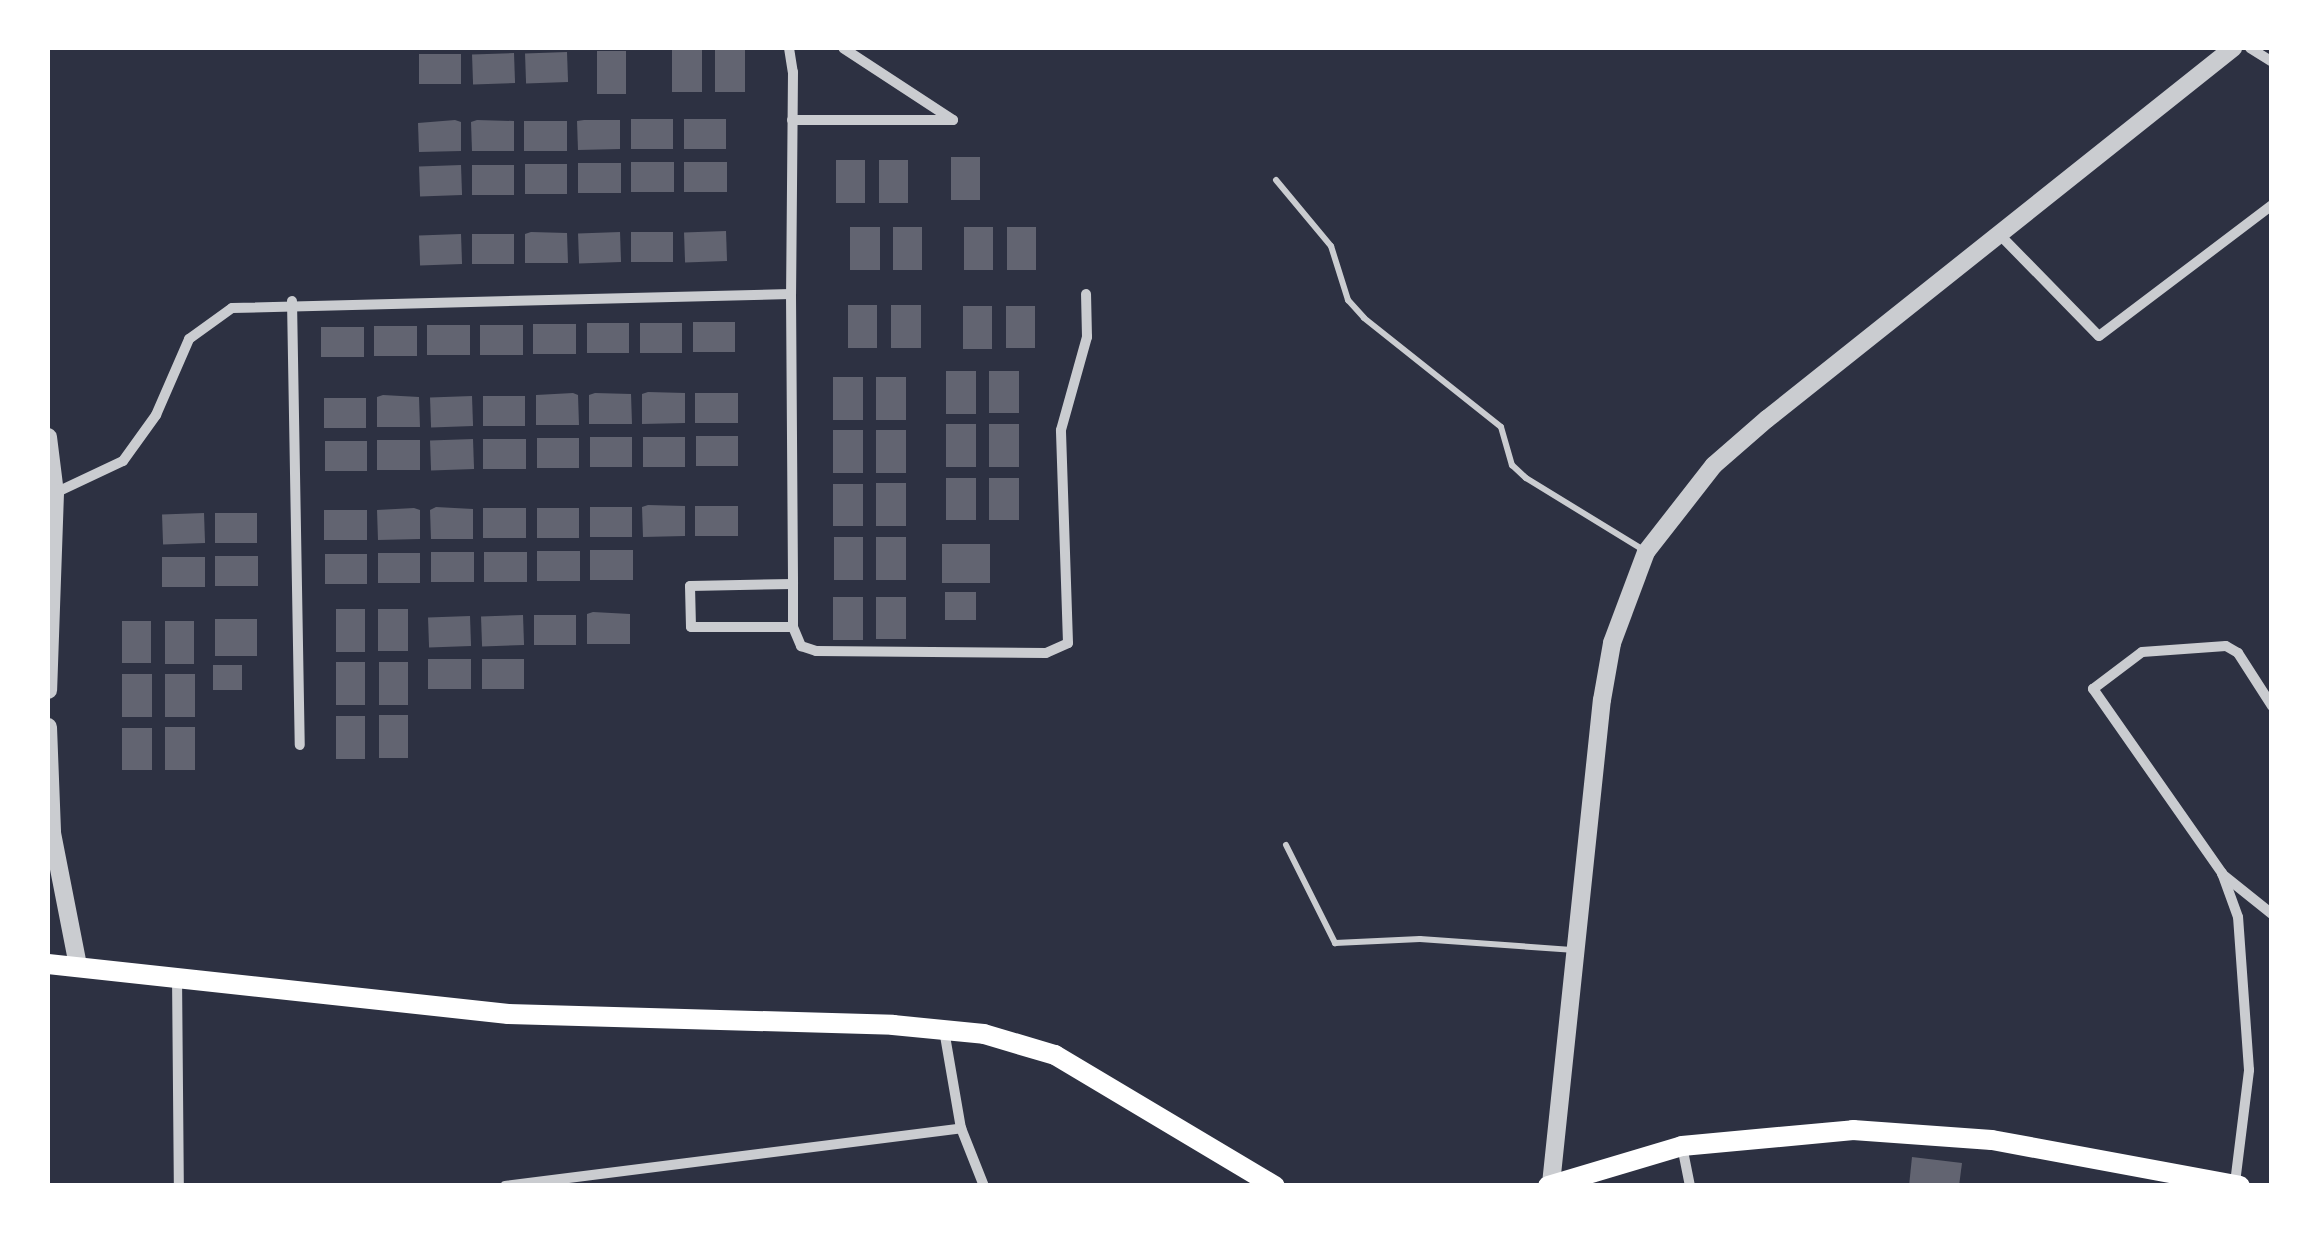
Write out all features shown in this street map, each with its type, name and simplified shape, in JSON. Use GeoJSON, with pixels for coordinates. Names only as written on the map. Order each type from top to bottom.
{"type":"FeatureCollection","features":[{"type":"Feature","properties":{"kind":"main road"},"geometry":{"type":"LineString","coordinates":[[48,964],[177,974],[508,1014],[944,1030],[1020,1041],[1056,1054],[1276,1186]]}},
{"type":"Feature","properties":{"kind":"main road"},"geometry":{"type":"LineString","coordinates":[[1549,1185],[1682,1146],[1800,1131],[1918,1134],[2071,1152],[2238,1184]]}},
{"type":"Feature","properties":{"kind":"street"},"geometry":{"type":"LineString","coordinates":[[789,48],[793,627],[800,646],[816,651],[1046,653],[1068,644],[1061,430],[1088,337],[1086,294]]}},
{"type":"Feature","properties":{"kind":"street"},"geometry":{"type":"LineString","coordinates":[[792,120],[953,120],[843,48]]}},
{"type":"Feature","properties":{"kind":"street"},"geometry":{"type":"LineString","coordinates":[[1549,1185],[1578,951],[1602,700],[1612,642],[1646,552],[1714,466],[1998,232],[2232,48]]}},
{"type":"Feature","properties":{"kind":"street"},"geometry":{"type":"LineString","coordinates":[[2250,48],[2272,62]]}},
{"type":"Feature","properties":{"kind":"street"},"geometry":{"type":"LineString","coordinates":[[1998,232],[2098,336],[2272,205]]}},
{"type":"Feature","properties":{"kind":"street"},"geometry":{"type":"LineString","coordinates":[[55,493],[100,475],[132,450],[189,339],[206,322],[232,308],[292,302],[791,294]]}},
{"type":"Feature","properties":{"kind":"street"},"geometry":{"type":"LineString","coordinates":[[292,302],[300,746]]}},
{"type":"Feature","properties":{"kind":"street"},"geometry":{"type":"LineString","coordinates":[[48,437],[55,493],[48,690]]}},
{"type":"Feature","properties":{"kind":"street"},"geometry":{"type":"LineString","coordinates":[[793,584],[690,586],[690,627],[793,627]]}},
{"type":"Feature","properties":{"kind":"street"},"geometry":{"type":"LineString","coordinates":[[2272,706],[2238,652],[2226,646],[2142,652],[2092,689],[2222,874],[2272,914]]}},
{"type":"Feature","properties":{"kind":"street"},"geometry":{"type":"LineString","coordinates":[[48,727],[52,833],[78,964]]}},
{"type":"Feature","properties":{"kind":"street"},"geometry":{"type":"LineString","coordinates":[[2222,874],[2244,942],[2249,1002],[2250,1070],[2238,1184]]}},
{"type":"Feature","properties":{"kind":"street"},"geometry":{"type":"LineString","coordinates":[[177,974],[179,1186]]}},
{"type":"Feature","properties":{"kind":"street"},"geometry":{"type":"LineString","coordinates":[[944,1030],[961,1128],[984,1186]]}},
{"type":"Feature","properties":{"kind":"street"},"geometry":{"type":"LineString","coordinates":[[505,1186],[961,1128]]}},
{"type":"Feature","properties":{"kind":"street"},"geometry":{"type":"LineString","coordinates":[[1682,1146],[1690,1186]]}},
{"type":"Feature","properties":{"kind":"lane"},"geometry":{"type":"LineString","coordinates":[[1276,180],[1332,246],[1348,300],[1364,318],[1500,426],[1512,465],[1526,478],[1646,552]]}},
{"type":"Feature","properties":{"kind":"lane"},"geometry":{"type":"LineString","coordinates":[[1286,846],[1335,943],[1420,939],[1578,951]]}},
{"type":"Feature","properties":{"kind":"building"},"geometry":{"type":"Polygon","coordinates":[[[672,49],[702,49],[702,92],[672,92],[672,49]]]}},
{"type":"Feature","properties":{"kind":"building"},"geometry":{"type":"Polygon","coordinates":[[[715,50],[745,50],[745,92],[715,92],[715,50]]]}},
{"type":"Feature","properties":{"kind":"building"},"geometry":{"type":"Polygon","coordinates":[[[597,51],[626,51],[626,94],[597,94],[597,51]]]}},
{"type":"Feature","properties":{"kind":"building"},"geometry":{"type":"Polygon","coordinates":[[[567,52],[568,82],[526,83],[525,53],[567,52]]]}},
{"type":"Feature","properties":{"kind":"building"},"geometry":{"type":"Polygon","coordinates":[[[514,53],[515,83],[473,84],[472,54],[514,53]]]}},
{"type":"Feature","properties":{"kind":"building"},"geometry":{"type":"Polygon","coordinates":[[[419,54],[461,54],[461,84],[419,84],[419,54]]]}},
{"type":"Feature","properties":{"kind":"building"},"geometry":{"type":"Polygon","coordinates":[[[631,119],[673,119],[673,149],[631,149],[631,119]]]}},
{"type":"Feature","properties":{"kind":"building"},"geometry":{"type":"Polygon","coordinates":[[[684,119],[726,119],[726,149],[684,149],[684,119]]]}},
{"type":"Feature","properties":{"kind":"building"},"geometry":{"type":"Polygon","coordinates":[[[620,120],[620,149],[578,150],[577,121],[620,120]]]}},
{"type":"Feature","properties":{"kind":"building"},"geometry":{"type":"Polygon","coordinates":[[[514,121],[514,151],[472,151],[471,122],[514,121]]]}},
{"type":"Feature","properties":{"kind":"building"},"geometry":{"type":"Polygon","coordinates":[[[524,121],[567,121],[567,151],[524,151],[524,121]]]}},
{"type":"Feature","properties":{"kind":"building"},"geometry":{"type":"Polygon","coordinates":[[[461,122],[461,151],[419,152],[418,123],[461,122]]]}},
{"type":"Feature","properties":{"kind":"building"},"geometry":{"type":"Polygon","coordinates":[[[951,157],[980,157],[980,200],[951,200],[951,157]]]}},
{"type":"Feature","properties":{"kind":"building"},"geometry":{"type":"Polygon","coordinates":[[[836,160],[865,160],[865,203],[836,203],[836,160]]]}},
{"type":"Feature","properties":{"kind":"building"},"geometry":{"type":"Polygon","coordinates":[[[879,160],[908,160],[908,203],[879,203],[879,160]]]}},
{"type":"Feature","properties":{"kind":"building"},"geometry":{"type":"Polygon","coordinates":[[[631,162],[674,162],[674,192],[631,192],[631,162]]]}},
{"type":"Feature","properties":{"kind":"building"},"geometry":{"type":"Polygon","coordinates":[[[684,162],[727,162],[727,192],[684,192],[684,162]]]}},
{"type":"Feature","properties":{"kind":"building"},"geometry":{"type":"Polygon","coordinates":[[[578,163],[621,163],[621,193],[578,193],[578,163]]]}},
{"type":"Feature","properties":{"kind":"building"},"geometry":{"type":"Polygon","coordinates":[[[525,164],[567,164],[567,194],[525,194],[525,164]]]}},
{"type":"Feature","properties":{"kind":"building"},"geometry":{"type":"Polygon","coordinates":[[[461,165],[462,195],[420,196],[419,166],[461,165]]]}},
{"type":"Feature","properties":{"kind":"building"},"geometry":{"type":"Polygon","coordinates":[[[472,165],[514,165],[514,195],[472,195],[472,165]]]}},
{"type":"Feature","properties":{"kind":"building"},"geometry":{"type":"Polygon","coordinates":[[[850,227],[880,227],[880,270],[850,270],[850,227]]]}},
{"type":"Feature","properties":{"kind":"building"},"geometry":{"type":"Polygon","coordinates":[[[893,227],[922,227],[922,270],[893,270],[893,227]]]}},
{"type":"Feature","properties":{"kind":"building"},"geometry":{"type":"Polygon","coordinates":[[[964,227],[993,227],[993,270],[964,270],[964,227]]]}},
{"type":"Feature","properties":{"kind":"building"},"geometry":{"type":"Polygon","coordinates":[[[1007,227],[1036,227],[1036,270],[1007,270],[1007,227]]]}},
{"type":"Feature","properties":{"kind":"building"},"geometry":{"type":"Polygon","coordinates":[[[726,231],[727,261],[685,262],[684,232],[726,231]]]}},
{"type":"Feature","properties":{"kind":"building"},"geometry":{"type":"Polygon","coordinates":[[[620,232],[621,262],[579,263],[578,233],[620,232]]]}},
{"type":"Feature","properties":{"kind":"building"},"geometry":{"type":"Polygon","coordinates":[[[631,232],[673,232],[673,262],[631,262],[631,232]]]}},
{"type":"Feature","properties":{"kind":"building"},"geometry":{"type":"Polygon","coordinates":[[[567,233],[568,263],[525,263],[525,234],[567,233]]]}},
{"type":"Feature","properties":{"kind":"building"},"geometry":{"type":"Polygon","coordinates":[[[461,234],[462,264],[420,265],[419,235],[461,234]]]}},
{"type":"Feature","properties":{"kind":"building"},"geometry":{"type":"Polygon","coordinates":[[[472,234],[514,234],[514,264],[472,264],[472,234]]]}},
{"type":"Feature","properties":{"kind":"building"},"geometry":{"type":"Polygon","coordinates":[[[848,305],[877,305],[877,348],[848,348],[848,305]]]}},
{"type":"Feature","properties":{"kind":"building"},"geometry":{"type":"Polygon","coordinates":[[[891,305],[921,305],[921,348],[891,348],[891,305]]]}},
{"type":"Feature","properties":{"kind":"building"},"geometry":{"type":"Polygon","coordinates":[[[963,306],[992,306],[992,349],[963,349],[963,306]]]}},
{"type":"Feature","properties":{"kind":"building"},"geometry":{"type":"Polygon","coordinates":[[[1006,306],[1035,306],[1035,348],[1006,348],[1006,306]]]}},
{"type":"Feature","properties":{"kind":"building"},"geometry":{"type":"Polygon","coordinates":[[[693,322],[735,322],[735,352],[693,352],[693,322]]]}},
{"type":"Feature","properties":{"kind":"building"},"geometry":{"type":"Polygon","coordinates":[[[587,323],[629,323],[629,353],[587,353],[587,323]]]}},
{"type":"Feature","properties":{"kind":"building"},"geometry":{"type":"Polygon","coordinates":[[[640,323],[682,323],[682,353],[640,353],[640,323]]]}},
{"type":"Feature","properties":{"kind":"building"},"geometry":{"type":"Polygon","coordinates":[[[533,324],[576,324],[576,354],[533,354],[533,324]]]}},
{"type":"Feature","properties":{"kind":"building"},"geometry":{"type":"Polygon","coordinates":[[[427,325],[470,325],[470,355],[427,355],[427,325]]]}},
{"type":"Feature","properties":{"kind":"building"},"geometry":{"type":"Polygon","coordinates":[[[480,325],[523,325],[523,355],[480,355],[480,325]]]}},
{"type":"Feature","properties":{"kind":"building"},"geometry":{"type":"Polygon","coordinates":[[[374,326],[417,326],[417,356],[374,356],[374,326]]]}},
{"type":"Feature","properties":{"kind":"building"},"geometry":{"type":"Polygon","coordinates":[[[321,327],[364,327],[364,357],[321,357],[321,327]]]}},
{"type":"Feature","properties":{"kind":"building"},"geometry":{"type":"Polygon","coordinates":[[[946,371],[976,371],[976,414],[946,414],[946,371]]]}},
{"type":"Feature","properties":{"kind":"building"},"geometry":{"type":"Polygon","coordinates":[[[989,371],[1019,371],[1019,413],[989,413],[989,371]]]}},
{"type":"Feature","properties":{"kind":"building"},"geometry":{"type":"Polygon","coordinates":[[[833,377],[863,377],[863,420],[833,420],[833,377]]]}},
{"type":"Feature","properties":{"kind":"building"},"geometry":{"type":"Polygon","coordinates":[[[876,377],[906,377],[906,420],[876,420],[876,377]]]}},
{"type":"Feature","properties":{"kind":"building"},"geometry":{"type":"Polygon","coordinates":[[[685,393],[685,423],[642,424],[642,394],[685,393]]]}},
{"type":"Feature","properties":{"kind":"building"},"geometry":{"type":"Polygon","coordinates":[[[695,393],[738,393],[738,423],[695,423],[695,393]]]}},
{"type":"Feature","properties":{"kind":"building"},"geometry":{"type":"Polygon","coordinates":[[[631,394],[632,424],[589,424],[589,395],[631,394]]]}},
{"type":"Feature","properties":{"kind":"building"},"geometry":{"type":"Polygon","coordinates":[[[536,395],[578,395],[579,425],[536,425],[536,395]]]}},
{"type":"Feature","properties":{"kind":"building"},"geometry":{"type":"Polygon","coordinates":[[[472,396],[473,426],[431,427],[430,397],[472,396]]]}},
{"type":"Feature","properties":{"kind":"building"},"geometry":{"type":"Polygon","coordinates":[[[483,396],[525,396],[525,426],[483,426],[483,396]]]}},
{"type":"Feature","properties":{"kind":"building"},"geometry":{"type":"Polygon","coordinates":[[[377,397],[419,397],[420,427],[377,427],[377,397]]]}},
{"type":"Feature","properties":{"kind":"building"},"geometry":{"type":"Polygon","coordinates":[[[324,398],[366,398],[366,428],[324,428],[324,398]]]}},
{"type":"Feature","properties":{"kind":"building"},"geometry":{"type":"Polygon","coordinates":[[[946,424],[976,424],[976,467],[946,467],[946,424]]]}},
{"type":"Feature","properties":{"kind":"building"},"geometry":{"type":"Polygon","coordinates":[[[989,424],[1019,424],[1019,467],[989,467],[989,424]]]}},
{"type":"Feature","properties":{"kind":"building"},"geometry":{"type":"Polygon","coordinates":[[[833,430],[863,430],[863,473],[833,473],[833,430]]]}},
{"type":"Feature","properties":{"kind":"building"},"geometry":{"type":"Polygon","coordinates":[[[876,430],[906,430],[906,473],[876,473],[876,430]]]}},
{"type":"Feature","properties":{"kind":"building"},"geometry":{"type":"Polygon","coordinates":[[[696,436],[738,436],[738,466],[696,466],[696,436]]]}},
{"type":"Feature","properties":{"kind":"building"},"geometry":{"type":"Polygon","coordinates":[[[590,437],[632,437],[632,467],[590,467],[590,437]]]}},
{"type":"Feature","properties":{"kind":"building"},"geometry":{"type":"Polygon","coordinates":[[[643,437],[685,437],[685,467],[643,467],[643,437]]]}},
{"type":"Feature","properties":{"kind":"building"},"geometry":{"type":"Polygon","coordinates":[[[537,438],[579,438],[579,468],[537,468],[537,438]]]}},
{"type":"Feature","properties":{"kind":"building"},"geometry":{"type":"Polygon","coordinates":[[[473,439],[474,469],[431,470],[430,441],[473,439]]]}},
{"type":"Feature","properties":{"kind":"building"},"geometry":{"type":"Polygon","coordinates":[[[483,439],[526,439],[526,469],[483,469],[483,439]]]}},
{"type":"Feature","properties":{"kind":"building"},"geometry":{"type":"Polygon","coordinates":[[[377,440],[420,440],[420,470],[377,470],[377,440]]]}},
{"type":"Feature","properties":{"kind":"building"},"geometry":{"type":"Polygon","coordinates":[[[325,441],[367,441],[367,471],[325,471],[325,441]]]}},
{"type":"Feature","properties":{"kind":"building"},"geometry":{"type":"Polygon","coordinates":[[[946,478],[976,478],[976,520],[946,520],[946,478]]]}},
{"type":"Feature","properties":{"kind":"building"},"geometry":{"type":"Polygon","coordinates":[[[989,478],[1019,478],[1019,520],[989,520],[989,478]]]}},
{"type":"Feature","properties":{"kind":"building"},"geometry":{"type":"Polygon","coordinates":[[[876,483],[906,483],[906,526],[876,526],[876,483]]]}},
{"type":"Feature","properties":{"kind":"building"},"geometry":{"type":"Polygon","coordinates":[[[833,484],[863,484],[863,526],[833,526],[833,484]]]}},
{"type":"Feature","properties":{"kind":"building"},"geometry":{"type":"Polygon","coordinates":[[[685,506],[685,536],[643,537],[642,507],[685,506]]]}},
{"type":"Feature","properties":{"kind":"building"},"geometry":{"type":"Polygon","coordinates":[[[695,506],[738,506],[738,536],[695,536],[695,506]]]}},
{"type":"Feature","properties":{"kind":"building"},"geometry":{"type":"Polygon","coordinates":[[[590,507],[632,507],[632,537],[590,537],[590,507]]]}},
{"type":"Feature","properties":{"kind":"building"},"geometry":{"type":"Polygon","coordinates":[[[483,508],[526,508],[526,538],[483,538],[483,508]]]}},
{"type":"Feature","properties":{"kind":"building"},"geometry":{"type":"Polygon","coordinates":[[[537,508],[579,508],[579,538],[537,538],[537,508]]]}},
{"type":"Feature","properties":{"kind":"building"},"geometry":{"type":"Polygon","coordinates":[[[473,509],[473,539],[431,539],[430,510],[473,509]]]}},
{"type":"Feature","properties":{"kind":"building"},"geometry":{"type":"Polygon","coordinates":[[[324,510],[367,510],[367,540],[324,540],[324,510]]]}},
{"type":"Feature","properties":{"kind":"building"},"geometry":{"type":"Polygon","coordinates":[[[377,510],[420,510],[420,539],[378,540],[377,510]]]}},
{"type":"Feature","properties":{"kind":"building"},"geometry":{"type":"Polygon","coordinates":[[[204,513],[205,543],[163,544],[162,514],[204,513]]]}},
{"type":"Feature","properties":{"kind":"building"},"geometry":{"type":"Polygon","coordinates":[[[215,513],[257,513],[257,543],[215,543],[215,513]]]}},
{"type":"Feature","properties":{"kind":"building"},"geometry":{"type":"Polygon","coordinates":[[[834,537],[863,537],[863,580],[834,580],[834,537]]]}},
{"type":"Feature","properties":{"kind":"building"},"geometry":{"type":"Polygon","coordinates":[[[876,537],[906,537],[906,580],[876,580],[876,537]]]}},
{"type":"Feature","properties":{"kind":"building"},"geometry":{"type":"Polygon","coordinates":[[[942,544],[990,544],[990,583],[942,583],[942,544]]]}},
{"type":"Feature","properties":{"kind":"building"},"geometry":{"type":"Polygon","coordinates":[[[590,550],[633,550],[633,580],[590,580],[590,550]]]}},
{"type":"Feature","properties":{"kind":"building"},"geometry":{"type":"Polygon","coordinates":[[[537,551],[580,551],[580,581],[537,581],[537,551]]]}},
{"type":"Feature","properties":{"kind":"building"},"geometry":{"type":"Polygon","coordinates":[[[431,552],[474,552],[474,582],[431,582],[431,552]]]}},
{"type":"Feature","properties":{"kind":"building"},"geometry":{"type":"Polygon","coordinates":[[[484,552],[527,552],[527,582],[484,582],[484,552]]]}},
{"type":"Feature","properties":{"kind":"building"},"geometry":{"type":"Polygon","coordinates":[[[378,553],[420,553],[420,583],[378,583],[378,553]]]}},
{"type":"Feature","properties":{"kind":"building"},"geometry":{"type":"Polygon","coordinates":[[[325,554],[367,554],[367,584],[325,584],[325,554]]]}},
{"type":"Feature","properties":{"kind":"building"},"geometry":{"type":"Polygon","coordinates":[[[215,556],[258,556],[258,586],[215,586],[215,556]]]}},
{"type":"Feature","properties":{"kind":"building"},"geometry":{"type":"Polygon","coordinates":[[[162,557],[205,557],[205,587],[162,587],[162,557]]]}},
{"type":"Feature","properties":{"kind":"building"},"geometry":{"type":"Polygon","coordinates":[[[945,592],[976,592],[976,620],[945,620],[945,592]]]}},
{"type":"Feature","properties":{"kind":"building"},"geometry":{"type":"Polygon","coordinates":[[[833,597],[863,597],[863,640],[833,640],[833,597]]]}},
{"type":"Feature","properties":{"kind":"building"},"geometry":{"type":"Polygon","coordinates":[[[876,597],[906,597],[906,639],[876,639],[876,597]]]}},
{"type":"Feature","properties":{"kind":"building"},"geometry":{"type":"Polygon","coordinates":[[[336,609],[365,609],[365,652],[336,652],[336,609]]]}},
{"type":"Feature","properties":{"kind":"building"},"geometry":{"type":"Polygon","coordinates":[[[378,609],[408,609],[408,651],[378,651],[378,609]]]}},
{"type":"Feature","properties":{"kind":"building"},"geometry":{"type":"Polygon","coordinates":[[[587,614],[630,614],[630,644],[587,644],[587,614]]]}},
{"type":"Feature","properties":{"kind":"building"},"geometry":{"type":"Polygon","coordinates":[[[523,615],[524,645],[482,646],[481,616],[523,615]]]}},
{"type":"Feature","properties":{"kind":"building"},"geometry":{"type":"Polygon","coordinates":[[[534,615],[576,615],[576,645],[534,645],[534,615]]]}},
{"type":"Feature","properties":{"kind":"building"},"geometry":{"type":"Polygon","coordinates":[[[470,616],[471,646],[429,647],[428,617],[470,616]]]}},
{"type":"Feature","properties":{"kind":"building"},"geometry":{"type":"Polygon","coordinates":[[[215,619],[257,619],[257,656],[215,656],[215,619]]]}},
{"type":"Feature","properties":{"kind":"building"},"geometry":{"type":"Polygon","coordinates":[[[122,621],[151,621],[151,663],[122,663],[122,621]]]}},
{"type":"Feature","properties":{"kind":"building"},"geometry":{"type":"Polygon","coordinates":[[[165,621],[194,621],[194,664],[165,664],[165,621]]]}},
{"type":"Feature","properties":{"kind":"building"},"geometry":{"type":"Polygon","coordinates":[[[428,659],[471,659],[471,689],[428,689],[428,659]]]}},
{"type":"Feature","properties":{"kind":"building"},"geometry":{"type":"Polygon","coordinates":[[[482,659],[524,659],[524,689],[482,689],[482,659]]]}},
{"type":"Feature","properties":{"kind":"building"},"geometry":{"type":"Polygon","coordinates":[[[336,662],[365,662],[365,705],[336,705],[336,662]]]}},
{"type":"Feature","properties":{"kind":"building"},"geometry":{"type":"Polygon","coordinates":[[[379,662],[408,662],[408,705],[379,705],[379,662]]]}},
{"type":"Feature","properties":{"kind":"building"},"geometry":{"type":"Polygon","coordinates":[[[213,665],[242,665],[242,690],[213,690],[213,665]]]}},
{"type":"Feature","properties":{"kind":"building"},"geometry":{"type":"Polygon","coordinates":[[[122,674],[152,674],[152,717],[122,717],[122,674]]]}},
{"type":"Feature","properties":{"kind":"building"},"geometry":{"type":"Polygon","coordinates":[[[165,674],[195,674],[195,717],[165,717],[165,674]]]}},
{"type":"Feature","properties":{"kind":"building"},"geometry":{"type":"Polygon","coordinates":[[[379,715],[408,715],[408,758],[379,758],[379,715]]]}},
{"type":"Feature","properties":{"kind":"building"},"geometry":{"type":"Polygon","coordinates":[[[336,716],[365,716],[365,759],[336,759],[336,716]]]}},
{"type":"Feature","properties":{"kind":"building"},"geometry":{"type":"Polygon","coordinates":[[[165,727],[195,727],[195,770],[165,770],[165,727]]]}},
{"type":"Feature","properties":{"kind":"building"},"geometry":{"type":"Polygon","coordinates":[[[122,728],[152,728],[152,770],[122,770],[122,728]]]}},
{"type":"Feature","properties":{"kind":"building"},"geometry":{"type":"Polygon","coordinates":[[[1912,1157],[1962,1163],[1959,1186],[1909,1186],[1912,1157]]]}}]}
